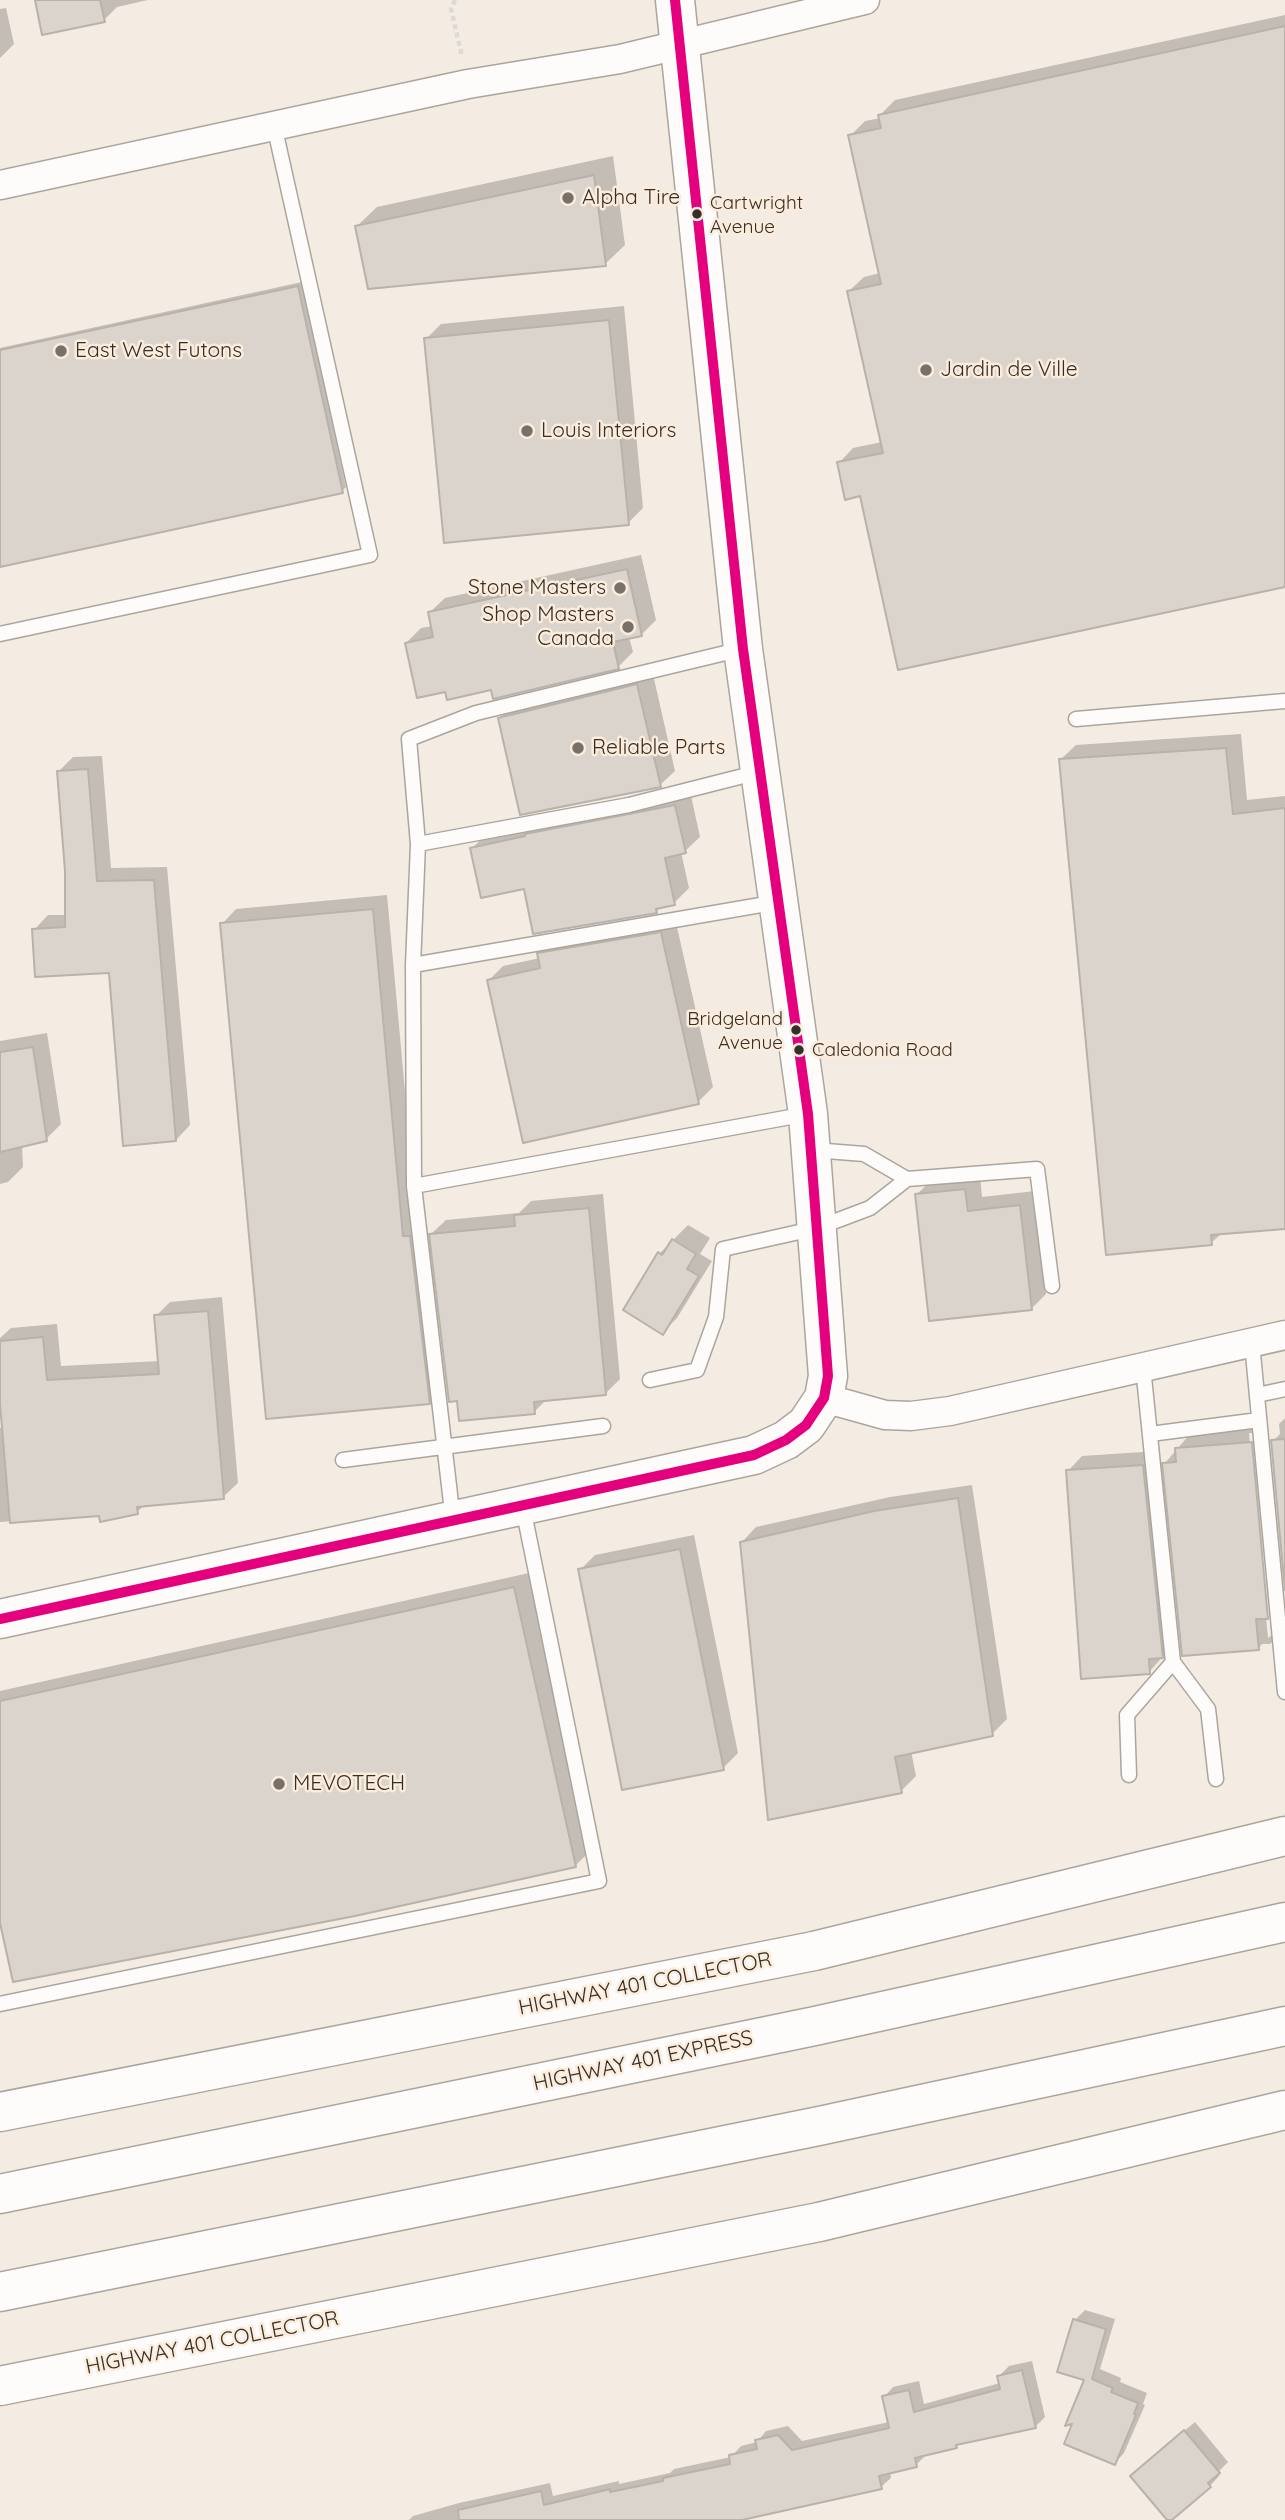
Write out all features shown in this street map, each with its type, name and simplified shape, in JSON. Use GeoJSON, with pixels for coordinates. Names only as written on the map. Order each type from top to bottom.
{"type":"FeatureCollection","features":[{"type":"Feature","properties":{"kind":"main road"},"geometry":{"type":"LineString","coordinates":[[0,1619],[754,1455],[786,1440],[806,1425],[824,1398],[828,1376],[810,1132],[743,649],[675,0]]}},
{"type":"Feature","properties":{"kind":"main road","name":"HIGHWAY 401 COLLECTOR"},"geometry":{"type":"LineString","coordinates":[[0,2112],[814,1951],[1285,1836]]}},
{"type":"Feature","properties":{"kind":"main road","name":"HIGHWAY 401 EXPRESS"},"geometry":{"type":"LineString","coordinates":[[0,2194],[828,2023],[1285,1922]]}},
{"type":"Feature","properties":{"kind":"main road"},"geometry":{"type":"LineString","coordinates":[[0,2292],[819,2126],[1285,2026]]}},
{"type":"Feature","properties":{"kind":"main road","name":"HIGHWAY 401 COLLECTOR"},"geometry":{"type":"LineString","coordinates":[[0,2386],[819,2222],[1285,2110]]}},
{"type":"Feature","properties":{"kind":"street"},"geometry":{"type":"LineString","coordinates":[[0,185],[468,84],[620,59],[865,0]]}},
{"type":"Feature","properties":{"kind":"street"},"geometry":{"type":"LineString","coordinates":[[824,1398],[885,1415],[911,1416],[950,1411],[1285,1335]]}},
{"type":"Feature","properties":{"kind":"lane"},"geometry":{"type":"LineString","coordinates":[[0,634],[370,555],[274,125]]}},
{"type":"Feature","properties":{"kind":"lane"},"geometry":{"type":"LineString","coordinates":[[453,1520],[414,1186],[413,965],[418,844],[409,739],[476,713],[743,649]]}},
{"type":"Feature","properties":{"kind":"lane"},"geometry":{"type":"LineString","coordinates":[[1076,719],[1285,701]]}},
{"type":"Feature","properties":{"kind":"lane"},"geometry":{"type":"LineString","coordinates":[[418,844],[629,804],[761,772]]}},
{"type":"Feature","properties":{"kind":"lane"},"geometry":{"type":"LineString","coordinates":[[413,965],[779,902]]}},
{"type":"Feature","properties":{"kind":"lane"},"geometry":{"type":"LineString","coordinates":[[414,1186],[810,1132],[864,1154],[907,1179]]}},
{"type":"Feature","properties":{"kind":"lane"},"geometry":{"type":"LineString","coordinates":[[650,1380],[697,1370],[716,1318],[723,1249],[817,1228],[870,1208],[907,1179],[1037,1168],[1052,1286]]}},
{"type":"Feature","properties":{"kind":"lane"},"geometry":{"type":"LineString","coordinates":[[1252,1343],[1285,1692]]}},
{"type":"Feature","properties":{"kind":"lane"},"geometry":{"type":"LineString","coordinates":[[1143,1367],[1173,1662],[1208,1709],[1216,1779]]}},
{"type":"Feature","properties":{"kind":"lane"},"geometry":{"type":"LineString","coordinates":[[1257,1395],[1285,1389]]}},
{"type":"Feature","properties":{"kind":"lane"},"geometry":{"type":"LineString","coordinates":[[1150,1434],[1259,1420]]}},
{"type":"Feature","properties":{"kind":"lane"},"geometry":{"type":"LineString","coordinates":[[343,1460],[604,1426]]}},
{"type":"Feature","properties":{"kind":"lane"},"geometry":{"type":"LineString","coordinates":[[0,2004],[599,1881],[523,1504]]}},
{"type":"Feature","properties":{"kind":"lane"},"geometry":{"type":"LineString","coordinates":[[1129,1776],[1127,1715],[1173,1662]]}},
{"type":"Feature","properties":{"kind":"path"},"geometry":{"type":"LineString","coordinates":[[455,0],[451,9],[468,84]]}},
{"type":"Feature","properties":{"kind":"building"},"geometry":{"type":"Polygon","coordinates":[[[35,0],[100,0],[105,22],[42,35],[35,0]]]}},
{"type":"Feature","properties":{"kind":"building"},"geometry":{"type":"Polygon","coordinates":[[[1285,26],[1285,587],[898,670],[860,496],[845,500],[837,462],[883,453],[847,291],[881,284],[848,135],[881,128],[878,115],[1285,26]]]}},
{"type":"Feature","properties":{"kind":"building"},"geometry":{"type":"Polygon","coordinates":[[[594,175],[606,266],[368,289],[355,226],[594,175]]]}},
{"type":"Feature","properties":{"kind":"building"},"geometry":{"type":"Polygon","coordinates":[[[298,286],[343,493],[0,567],[0,350],[298,286]]]}},
{"type":"Feature","properties":{"kind":"building","name":"Louis Interiors"},"geometry":{"type":"Polygon","coordinates":[[[609,320],[629,525],[444,543],[424,338],[609,320]]]}},
{"type":"Feature","properties":{"kind":"building"},"geometry":{"type":"Polygon","coordinates":[[[627,569],[642,636],[613,642],[619,669],[493,699],[491,690],[447,700],[445,692],[417,698],[405,643],[433,637],[428,612],[627,569]]]}},
{"type":"Feature","properties":{"kind":"building","name":"Reliable Parts"},"geometry":{"type":"Polygon","coordinates":[[[637,684],[661,787],[520,815],[498,718],[637,684]]]}},
{"type":"Feature","properties":{"kind":"building"},"geometry":{"type":"Polygon","coordinates":[[[1226,748],[1233,814],[1285,808],[1285,1229],[1211,1235],[1212,1245],[1106,1255],[1059,759],[1226,748]]]}},
{"type":"Feature","properties":{"kind":"building"},"geometry":{"type":"Polygon","coordinates":[[[88,769],[97,881],[154,880],[176,1141],[123,1146],[109,973],[35,977],[32,929],[65,927],[65,871],[57,771],[88,769]]]}},
{"type":"Feature","properties":{"kind":"building"},"geometry":{"type":"Polygon","coordinates":[[[675,805],[686,853],[665,858],[675,905],[656,909],[657,913],[533,934],[524,889],[481,898],[470,848],[525,834],[675,805]]]}},
{"type":"Feature","properties":{"kind":"building"},"geometry":{"type":"Polygon","coordinates":[[[373,909],[403,1236],[410,1236],[430,1404],[266,1419],[220,923],[373,909]]]}},
{"type":"Feature","properties":{"kind":"building"},"geometry":{"type":"Polygon","coordinates":[[[661,932],[699,1104],[523,1143],[487,980],[540,968],[537,953],[661,932]]]}},
{"type":"Feature","properties":{"kind":"building"},"geometry":{"type":"Polygon","coordinates":[[[33,1047],[47,1141],[0,1152],[0,1052],[33,1047]]]}},
{"type":"Feature","properties":{"kind":"building"},"geometry":{"type":"Polygon","coordinates":[[[965,1189],[968,1211],[1020,1205],[1032,1310],[929,1321],[915,1194],[965,1189]]]}},
{"type":"Feature","properties":{"kind":"building"},"geometry":{"type":"Polygon","coordinates":[[[589,1208],[606,1395],[534,1402],[535,1414],[459,1421],[457,1401],[449,1402],[429,1234],[515,1226],[514,1215],[589,1208]]]}},
{"type":"Feature","properties":{"kind":"building"},"geometry":{"type":"Polygon","coordinates":[[[672,1239],[696,1254],[687,1269],[699,1276],[663,1335],[623,1310],[658,1252],[662,1255],[672,1239]]]}},
{"type":"Feature","properties":{"kind":"building"},"geometry":{"type":"Polygon","coordinates":[[[208,1311],[224,1499],[137,1507],[138,1514],[100,1522],[99,1516],[10,1523],[0,1404],[0,1341],[43,1337],[47,1380],[159,1374],[154,1315],[208,1311]]]}},
{"type":"Feature","properties":{"kind":"building"},"geometry":{"type":"Polygon","coordinates":[[[1285,1439],[1285,1590],[1271,1440],[1285,1439]]]}},
{"type":"Feature","properties":{"kind":"building"},"geometry":{"type":"Polygon","coordinates":[[[1252,1442],[1268,1619],[1256,1619],[1259,1650],[1182,1656],[1162,1463],[1176,1462],[1175,1448],[1252,1442]]]}},
{"type":"Feature","properties":{"kind":"building"},"geometry":{"type":"Polygon","coordinates":[[[1143,1465],[1163,1658],[1149,1659],[1150,1674],[1081,1679],[1066,1470],[1143,1465]]]}},
{"type":"Feature","properties":{"kind":"building"},"geometry":{"type":"Polygon","coordinates":[[[958,1498],[993,1736],[895,1757],[902,1793],[768,1820],[740,1542],[874,1511],[958,1498]]]}},
{"type":"Feature","properties":{"kind":"building"},"geometry":{"type":"Polygon","coordinates":[[[680,1549],[724,1770],[622,1790],[578,1569],[680,1549]]]}},
{"type":"Feature","properties":{"kind":"building","name":"MEVOTECH"},"geometry":{"type":"Polygon","coordinates":[[[514,1587],[576,1867],[355,1916],[13,1982],[0,1923],[0,1701],[514,1587]]]}},
{"type":"Feature","properties":{"kind":"building"},"geometry":{"type":"Polygon","coordinates":[[[1073,2319],[1106,2329],[1092,2379],[1113,2388],[1111,2392],[1138,2403],[1134,2414],[1136,2415],[1115,2465],[1064,2444],[1072,2424],[1065,2426],[1084,2380],[1057,2372],[1073,2319]]]}},
{"type":"Feature","properties":{"kind":"building"},"geometry":{"type":"Polygon","coordinates":[[[1022,2370],[1036,2428],[956,2445],[957,2448],[915,2458],[917,2467],[879,2476],[882,2489],[742,2520],[459,2520],[458,2510],[541,2491],[544,2505],[610,2489],[610,2492],[663,2481],[663,2478],[730,2464],[729,2455],[757,2449],[755,2440],[778,2435],[792,2450],[889,2428],[882,2396],[909,2390],[914,2412],[1000,2389],[997,2376],[1022,2370]]]}},
{"type":"Feature","properties":{"kind":"building"},"geometry":{"type":"Polygon","coordinates":[[[1184,2430],[1220,2473],[1208,2483],[1211,2487],[1172,2520],[1167,2520],[1130,2476],[1184,2430]]]}},
{"type":"Feature","properties":{"kind":"transit line"},"geometry":{"type":"LineString","coordinates":[[0,1619],[754,1455],[786,1440],[806,1425],[824,1398],[828,1376],[808,1114],[743,649],[675,0]]}},
{"type":"Feature","properties":{"kind":"place","name":"Alpha Tire"},"geometry":{"type":"Point","coordinates":[568,198]}},
{"type":"Feature","properties":{"kind":"place","name":"Cartwright Avenue"},"geometry":{"type":"Point","coordinates":[697,214]}},
{"type":"Feature","properties":{"kind":"place","name":"East West Futons"},"geometry":{"type":"Point","coordinates":[61,351]}},
{"type":"Feature","properties":{"kind":"place","name":"Jardin de Ville"},"geometry":{"type":"Point","coordinates":[926,370]}},
{"type":"Feature","properties":{"kind":"place","name":"Louis Interiors"},"geometry":{"type":"Point","coordinates":[527,431]}},
{"type":"Feature","properties":{"kind":"place","name":"Stone Masters"},"geometry":{"type":"Point","coordinates":[620,588]}},
{"type":"Feature","properties":{"kind":"place","name":"Shop Masters Canada"},"geometry":{"type":"Point","coordinates":[628,627]}},
{"type":"Feature","properties":{"kind":"place","name":"Reliable Parts"},"geometry":{"type":"Point","coordinates":[578,748]}},
{"type":"Feature","properties":{"kind":"place","name":"Bridgeland Avenue"},"geometry":{"type":"Point","coordinates":[796,1030]}},
{"type":"Feature","properties":{"kind":"place","name":"Caledonia Road"},"geometry":{"type":"Point","coordinates":[799,1050]}},
{"type":"Feature","properties":{"kind":"place","name":"MEVOTECH"},"geometry":{"type":"Point","coordinates":[279,1784]}}]}
